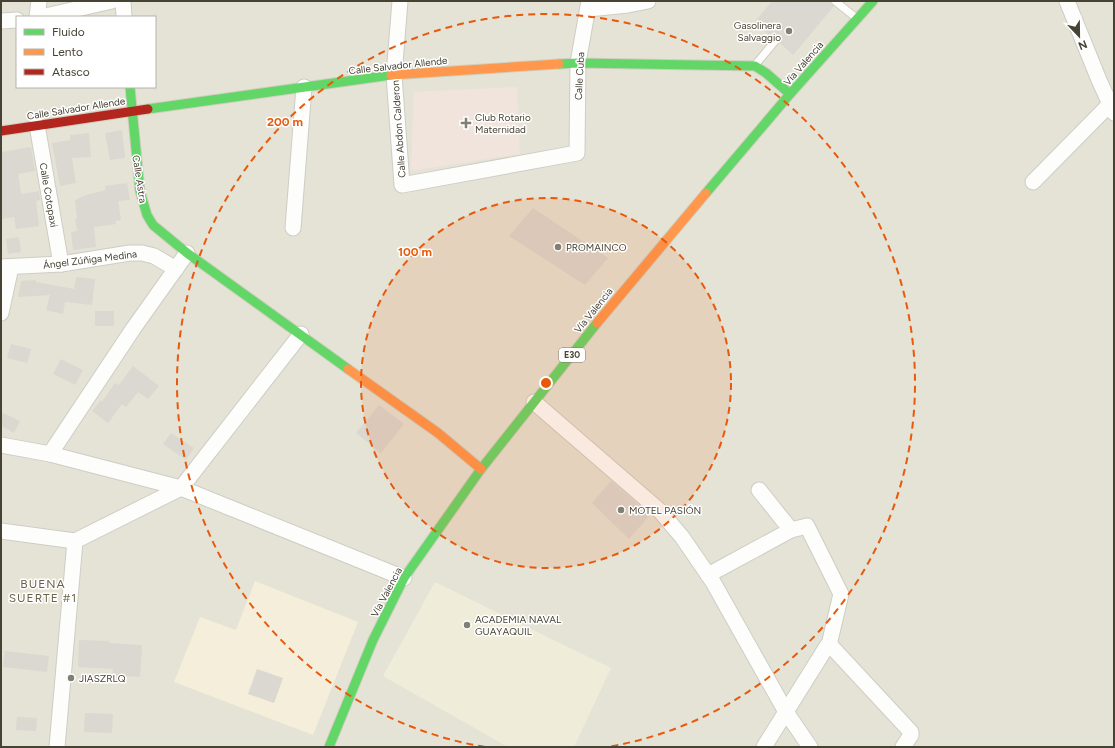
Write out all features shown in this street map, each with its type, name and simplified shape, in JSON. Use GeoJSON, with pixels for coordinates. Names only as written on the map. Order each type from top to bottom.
{"type":"FeatureCollection","features":[{"type":"Feature","properties":{"kind":"main road","name":"Vía Valencia"},"geometry":{"type":"LineString","coordinates":[[329,747],[373,640],[404,578],[481,469],[610,307],[790,94],[873,1]]}},
{"type":"Feature","properties":{"kind":"main road","name":"Calle Salvador Allende"},"geometry":{"type":"LineString","coordinates":[[1,131],[394,74],[578,63],[755,66]]}},
{"type":"Feature","properties":{"kind":"main road"},"geometry":{"type":"LineString","coordinates":[[755,66],[766,73],[790,94]]}},
{"type":"Feature","properties":{"kind":"main road","name":"Calle Astra"},"geometry":{"type":"LineString","coordinates":[[130,88],[131,111],[140,191],[147,215],[153,224],[187,253],[438,433],[481,469]]}},
{"type":"Feature","properties":{"kind":"street"},"geometry":{"type":"LineString","coordinates":[[37,16],[39,1]]}},
{"type":"Feature","properties":{"kind":"street"},"geometry":{"type":"LineString","coordinates":[[45,16],[112,1]]}},
{"type":"Feature","properties":{"kind":"street"},"geometry":{"type":"LineString","coordinates":[[123,1],[124,16]]}},
{"type":"Feature","properties":{"kind":"street","name":"Calle Abdon Calderon"},"geometry":{"type":"LineString","coordinates":[[400,1],[394,74],[402,185]]}},
{"type":"Feature","properties":{"kind":"street"},"geometry":{"type":"LineString","coordinates":[[588,5],[648,1]]}},
{"type":"Feature","properties":{"kind":"street"},"geometry":{"type":"LineString","coordinates":[[1033,182],[1113,106],[1067,1]]}},
{"type":"Feature","properties":{"kind":"street","name":"Calle Cuba"},"geometry":{"type":"LineString","coordinates":[[402,185],[577,153],[578,63],[588,5]]}},
{"type":"Feature","properties":{"kind":"street"},"geometry":{"type":"LineString","coordinates":[[1,21],[16,20]]}},
{"type":"Feature","properties":{"kind":"street"},"geometry":{"type":"LineString","coordinates":[[293,228],[304,87]]}},
{"type":"Feature","properties":{"kind":"street","name":"Calle Cotopaxi"},"geometry":{"type":"LineString","coordinates":[[37,125],[61,264]]}},
{"type":"Feature","properties":{"kind":"street","name":"Ángel Zúñiga Medina"},"geometry":{"type":"LineString","coordinates":[[6,267],[61,264],[130,253],[142,253],[154,256],[176,269]]}},
{"type":"Feature","properties":{"kind":"street"},"geometry":{"type":"LineString","coordinates":[[50,454],[133,328],[187,253]]}},
{"type":"Feature","properties":{"kind":"street"},"geometry":{"type":"LineString","coordinates":[[1,313],[6,267]]}},
{"type":"Feature","properties":{"kind":"street"},"geometry":{"type":"LineString","coordinates":[[1,531],[75,541],[182,488],[301,334]]}},
{"type":"Feature","properties":{"kind":"street"},"geometry":{"type":"LineString","coordinates":[[534,402],[660,510],[682,537],[713,582],[786,712],[810,747]]}},
{"type":"Feature","properties":{"kind":"street"},"geometry":{"type":"LineString","coordinates":[[1,445],[50,454],[182,488],[404,578]]}},
{"type":"Feature","properties":{"kind":"street"},"geometry":{"type":"LineString","coordinates":[[759,490],[791,530]]}},
{"type":"Feature","properties":{"kind":"street"},"geometry":{"type":"LineString","coordinates":[[708,575],[791,530],[807,526],[841,594],[829,645],[764,747]]}},
{"type":"Feature","properties":{"kind":"street"},"geometry":{"type":"LineString","coordinates":[[57,747],[75,541]]}},
{"type":"Feature","properties":{"kind":"street"},"geometry":{"type":"LineString","coordinates":[[829,645],[911,732],[903,747]]}},
{"type":"Feature","properties":{"kind":"lane"},"geometry":{"type":"LineString","coordinates":[[835,1],[857,18]]}},
{"type":"Feature","properties":{"kind":"lane"},"geometry":{"type":"LineString","coordinates":[[755,66],[776,40]]}},
{"type":"Feature","properties":{"kind":"shaded area"},"geometry":{"type":"Polygon","coordinates":[[[1,1],[1114,1],[1114,747],[1,747],[1,1]]]}},
{"type":"Feature","properties":{"kind":"shaded area","name":"Club Rotario Maternidad"},"geometry":{"type":"Polygon","coordinates":[[[517,87],[520,154],[411,171],[414,92],[517,87]]]}},
{"type":"Feature","properties":{"kind":"shaded area"},"geometry":{"type":"Polygon","coordinates":[[[255,581],[358,622],[313,735],[174,682],[200,617],[236,630],[255,581]]]}},
{"type":"Feature","properties":{"kind":"shaded area","name":"ACADEMIA NAVAL GUAYAQUIL"},"geometry":{"type":"Polygon","coordinates":[[[435,582],[611,668],[574,747],[508,747],[383,676],[435,582]]]}},
{"type":"Feature","properties":{"kind":"building","name":"Gasolinera Salvaggio"},"geometry":{"type":"Polygon","coordinates":[[[772,1],[830,1],[834,6],[793,55],[780,43],[781,39],[779,36],[775,35],[772,37],[754,23],[772,1]]]}},
{"type":"Feature","properties":{"kind":"building"},"geometry":{"type":"Polygon","coordinates":[[[122,130],[125,158],[110,160],[105,133],[122,130]]]}},
{"type":"Feature","properties":{"kind":"building"},"geometry":{"type":"Polygon","coordinates":[[[89,133],[91,157],[72,158],[76,183],[60,186],[52,143],[70,140],[70,135],[89,133]]]}},
{"type":"Feature","properties":{"kind":"building"},"geometry":{"type":"Polygon","coordinates":[[[31,147],[35,171],[18,174],[21,194],[39,191],[40,200],[36,201],[39,226],[16,229],[14,217],[1,219],[1,152],[31,147]]]}},
{"type":"Feature","properties":{"kind":"building"},"geometry":{"type":"Polygon","coordinates":[[[127,183],[130,200],[118,201],[121,220],[115,221],[116,224],[94,227],[96,247],[73,250],[71,232],[77,231],[75,219],[77,219],[75,200],[86,195],[106,190],[105,186],[127,183]]]}},
{"type":"Feature","properties":{"kind":"building","name":"PROMAINCO"},"geometry":{"type":"Polygon","coordinates":[[[533,208],[608,258],[585,285],[509,236],[533,208]]]}},
{"type":"Feature","properties":{"kind":"building"},"geometry":{"type":"Polygon","coordinates":[[[19,237],[21,252],[8,254],[6,239],[19,237]]]}},
{"type":"Feature","properties":{"kind":"building"},"geometry":{"type":"Polygon","coordinates":[[[76,277],[95,279],[92,305],[65,302],[63,314],[46,310],[50,295],[18,297],[21,281],[36,280],[36,282],[74,289],[76,277]]]}},
{"type":"Feature","properties":{"kind":"building"},"geometry":{"type":"Polygon","coordinates":[[[95,311],[114,311],[114,326],[95,326],[95,311]]]}},
{"type":"Feature","properties":{"kind":"building"},"geometry":{"type":"Polygon","coordinates":[[[11,344],[31,349],[27,363],[7,358],[11,344]]]}},
{"type":"Feature","properties":{"kind":"building"},"geometry":{"type":"Polygon","coordinates":[[[61,359],[83,370],[75,385],[53,374],[61,359]]]}},
{"type":"Feature","properties":{"kind":"building"},"geometry":{"type":"Polygon","coordinates":[[[133,366],[159,386],[148,399],[138,392],[126,407],[122,404],[108,423],[92,411],[101,400],[102,402],[115,383],[119,385],[133,366]]]}},
{"type":"Feature","properties":{"kind":"building"},"geometry":{"type":"Polygon","coordinates":[[[379,405],[404,424],[381,453],[356,433],[379,405]]]}},
{"type":"Feature","properties":{"kind":"building"},"geometry":{"type":"Polygon","coordinates":[[[1,412],[20,421],[14,433],[1,426],[1,412]]]}},
{"type":"Feature","properties":{"kind":"building"},"geometry":{"type":"Polygon","coordinates":[[[171,433],[194,448],[186,460],[163,444],[171,433]]]}},
{"type":"Feature","properties":{"kind":"building","name":"MOTEL PASIÓN"},"geometry":{"type":"Polygon","coordinates":[[[611,481],[649,516],[629,539],[592,503],[611,481]]]}},
{"type":"Feature","properties":{"kind":"building"},"geometry":{"type":"Polygon","coordinates":[[[79,640],[109,641],[109,643],[142,645],[140,677],[112,675],[113,669],[78,667],[79,640]]]}},
{"type":"Feature","properties":{"kind":"building"},"geometry":{"type":"Polygon","coordinates":[[[5,651],[49,656],[47,672],[3,667],[5,651]]]}},
{"type":"Feature","properties":{"kind":"building"},"geometry":{"type":"Polygon","coordinates":[[[257,669],[283,678],[274,703],[248,694],[257,669]]]}},
{"type":"Feature","properties":{"kind":"building"},"geometry":{"type":"Polygon","coordinates":[[[85,713],[113,714],[112,733],[84,732],[85,713]]]}},
{"type":"Feature","properties":{"kind":"building"},"geometry":{"type":"Polygon","coordinates":[[[17,717],[37,718],[36,731],[16,730],[17,717]]]}},
{"type":"Feature","properties":{"kind":"traffic: fast"},"geometry":{"type":"LineString","coordinates":[[706,193],[790,94],[873,1]]}},
{"type":"Feature","properties":{"kind":"traffic: fast"},"geometry":{"type":"LineString","coordinates":[[559,64],[755,66],[766,73],[790,94]]}},
{"type":"Feature","properties":{"kind":"traffic: fast"},"geometry":{"type":"LineString","coordinates":[[148,109],[391,75]]}},
{"type":"Feature","properties":{"kind":"traffic: fast"},"geometry":{"type":"LineString","coordinates":[[130,88],[140,191],[147,215],[153,225],[187,253],[348,369]]}},
{"type":"Feature","properties":{"kind":"traffic: fast"},"geometry":{"type":"LineString","coordinates":[[329,747],[373,640],[404,578],[481,469],[597,323]]}},
{"type":"Feature","properties":{"kind":"traffic: slow"},"geometry":{"type":"LineString","coordinates":[[391,75],[559,64]]}},
{"type":"Feature","properties":{"kind":"traffic: slow"},"geometry":{"type":"LineString","coordinates":[[597,323],[706,193]]}},
{"type":"Feature","properties":{"kind":"traffic: slow"},"geometry":{"type":"LineString","coordinates":[[348,369],[438,433],[481,469]]}},
{"type":"Feature","properties":{"kind":"traffic: jam"},"geometry":{"type":"LineString","coordinates":[[1,131],[148,109]]}},
{"type":"Feature","properties":{"kind":"place","name":"Gasolinera Salvaggio"},"geometry":{"type":"Point","coordinates":[789,31]}},
{"type":"Feature","properties":{"kind":"place","name":"Club Rotario Maternidad"},"geometry":{"type":"Point","coordinates":[466,123]}},
{"type":"Feature","properties":{"kind":"place","name":"PROMAINCO"},"geometry":{"type":"Point","coordinates":[558,247]}},
{"type":"Feature","properties":{"kind":"place","name":"MOTEL PASIÓN"},"geometry":{"type":"Point","coordinates":[621,510]}},
{"type":"Feature","properties":{"kind":"place","name":"ACADEMIA NAVAL GUAYAQUIL"},"geometry":{"type":"Point","coordinates":[467,625]}},
{"type":"Feature","properties":{"kind":"place","name":"JIASZRLQ"},"geometry":{"type":"Point","coordinates":[71,678]}},
{"type":"Feature","properties":{"kind":"district","name":"BUENA SUERTE #1"},"geometry":{"type":"Point","coordinates":[43,591]}}]}
